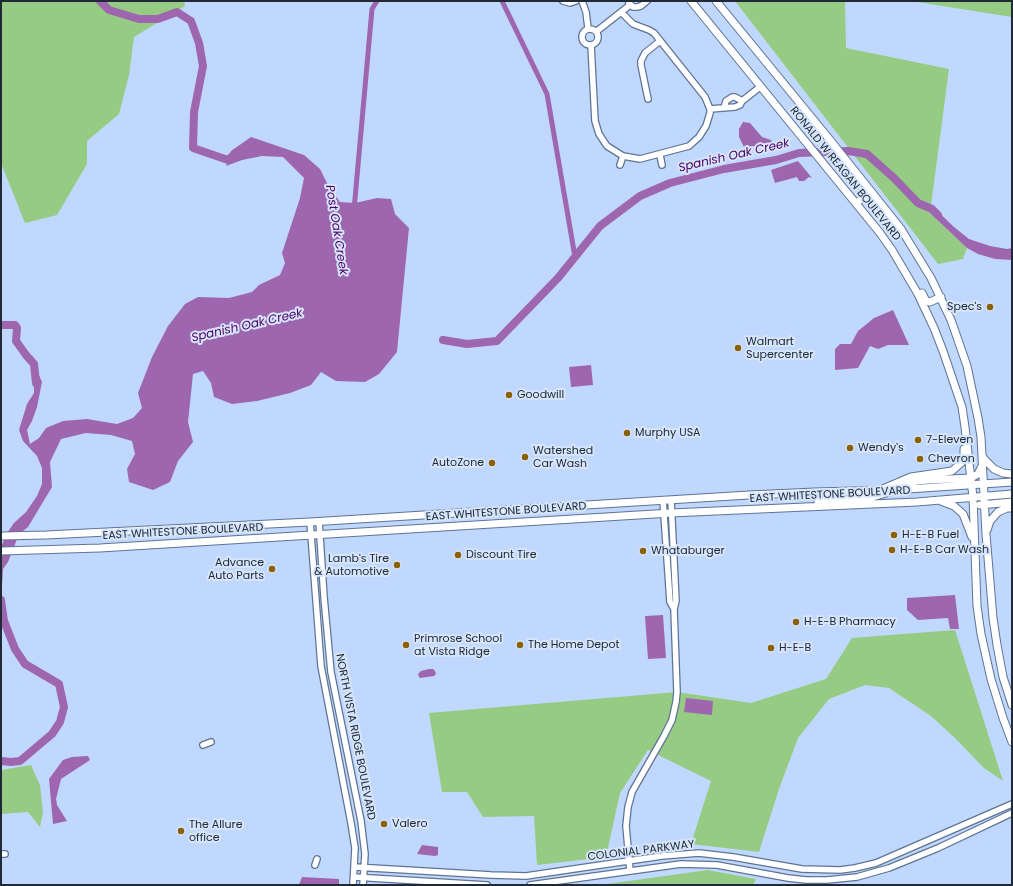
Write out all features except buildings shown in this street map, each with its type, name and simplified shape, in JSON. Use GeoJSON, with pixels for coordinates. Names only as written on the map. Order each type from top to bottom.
{"type":"FeatureCollection","features":[{"type":"Feature","properties":{"kind":"main road","name":"RONALD W REAGAN BOULEVARD"},"geometry":{"type":"LineString","coordinates":[[691,1],[865,214],[892,250],[918,294],[943,350],[962,407],[965,427],[972,482],[977,606],[980,634],[993,685],[1012,742]]}},
{"type":"Feature","properties":{"kind":"main road","name":"RONALD W REAGAN BOULEVARD"},"geometry":{"type":"LineString","coordinates":[[716,1],[901,229],[932,278],[941,297],[958,338],[970,377],[978,418],[982,453],[990,588],[997,645],[1003,677],[1012,706]]}},
{"type":"Feature","properties":{"kind":"main road"},"geometry":{"type":"LineString","coordinates":[[856,203],[864,197],[872,199],[913,253],[922,262]]}},
{"type":"Feature","properties":{"kind":"main road"},"geometry":{"type":"LineString","coordinates":[[865,214],[881,228],[891,241],[926,301],[930,302],[941,297]]}},
{"type":"Feature","properties":{"kind":"main road"},"geometry":{"type":"LineString","coordinates":[[880,490],[911,477],[952,471],[959,466],[964,455],[962,438],[965,427]]}},
{"type":"Feature","properties":{"kind":"main road"},"geometry":{"type":"LineString","coordinates":[[982,453],[984,459],[994,470],[1012,474]]}},
{"type":"Feature","properties":{"kind":"main road"},"geometry":{"type":"LineString","coordinates":[[972,482],[978,474],[982,463]]}},
{"type":"Feature","properties":{"kind":"main road"},"geometry":{"type":"LineString","coordinates":[[757,509],[767,505],[873,497],[916,481],[928,480],[983,484],[1012,482]]}},
{"type":"Feature","properties":{"kind":"main road","name":"EAST WHITESTONE BOULEVARD"},"geometry":{"type":"LineString","coordinates":[[1,536],[310,522],[815,492],[893,490]]}},
{"type":"Feature","properties":{"kind":"main road","name":"EAST WHITESTONE BOULEVARD"},"geometry":{"type":"LineString","coordinates":[[1,551],[37,551],[311,536],[672,513],[937,500],[1012,494]]}},
{"type":"Feature","properties":{"kind":"main road"},"geometry":{"type":"LineString","coordinates":[[937,500],[954,506],[963,514],[975,545]]}},
{"type":"Feature","properties":{"kind":"main road"},"geometry":{"type":"LineString","coordinates":[[974,510],[976,506],[984,504],[1012,502]]}},
{"type":"Feature","properties":{"kind":"main road"},"geometry":{"type":"LineString","coordinates":[[986,534],[994,516],[998,512],[1007,508],[1012,508]]}},
{"type":"Feature","properties":{"kind":"street"},"geometry":{"type":"LineString","coordinates":[[563,1],[570,3],[576,1]]}},
{"type":"Feature","properties":{"kind":"street"},"geometry":{"type":"LineString","coordinates":[[582,1],[586,12],[588,28]]}},
{"type":"Feature","properties":{"kind":"street"},"geometry":{"type":"LineString","coordinates":[[597,31],[630,3],[637,7],[641,6],[647,1]]}},
{"type":"Feature","properties":{"kind":"street"},"geometry":{"type":"LineString","coordinates":[[591,45],[596,127],[602,140],[607,146],[622,156],[640,159],[660,155],[689,146],[695,142],[703,132],[710,109],[705,97],[660,41],[649,30],[633,24],[621,12]]}},
{"type":"Feature","properties":{"kind":"street"},"geometry":{"type":"LineString","coordinates":[[588,28],[592,28],[597,31]]}},
{"type":"Feature","properties":{"kind":"street"},"geometry":{"type":"LineString","coordinates":[[588,28],[583,33],[582,38],[585,43],[591,45]]}},
{"type":"Feature","properties":{"kind":"street"},"geometry":{"type":"LineString","coordinates":[[591,45],[598,39],[597,31]]}},
{"type":"Feature","properties":{"kind":"street"},"geometry":{"type":"LineString","coordinates":[[648,99],[641,61],[642,57],[660,41]]}},
{"type":"Feature","properties":{"kind":"street"},"geometry":{"type":"LineString","coordinates":[[710,109],[735,107],[740,105],[742,101],[760,87]]}},
{"type":"Feature","properties":{"kind":"street"},"geometry":{"type":"LineString","coordinates":[[724,108],[726,101],[732,97],[742,101]]}},
{"type":"Feature","properties":{"kind":"street"},"geometry":{"type":"LineString","coordinates":[[660,155],[662,165]]}},
{"type":"Feature","properties":{"kind":"street"},"geometry":{"type":"LineString","coordinates":[[620,165],[622,156]]}},
{"type":"Feature","properties":{"kind":"street"},"geometry":{"type":"LineString","coordinates":[[663,500],[670,602],[674,609]]}},
{"type":"Feature","properties":{"kind":"street"},"geometry":{"type":"LineString","coordinates":[[630,871],[626,826],[628,807],[632,792],[672,720],[676,702],[677,692],[674,609],[676,601],[671,500]]}},
{"type":"Feature","properties":{"kind":"street","name":"NORTH VISTA RIDGE BOULEVARD"},"geometry":{"type":"LineString","coordinates":[[319,521],[331,672],[359,808],[364,840],[365,868],[363,885]]}},
{"type":"Feature","properties":{"kind":"street","name":"NORTH VISTA RIDGE BOULEVARD"},"geometry":{"type":"LineString","coordinates":[[310,522],[321,666],[351,823],[355,867],[353,885]]}},
{"type":"Feature","properties":{"kind":"street"},"geometry":{"type":"LineString","coordinates":[[203,745],[212,742]]}},
{"type":"Feature","properties":{"kind":"street","name":"COLONIAL PARKWAY"},"geometry":{"type":"LineString","coordinates":[[355,867],[526,876],[681,854],[699,853],[733,857],[802,869],[840,870],[876,863],[1012,804]]}},
{"type":"Feature","properties":{"kind":"street","name":"COLONIAL PARKWAY"},"geometry":{"type":"LineString","coordinates":[[530,885],[681,864],[732,867],[800,879],[842,879],[862,876],[889,868],[938,848],[1012,812]]}},
{"type":"Feature","properties":{"kind":"street"},"geometry":{"type":"LineString","coordinates":[[315,865],[317,858]]}},
{"type":"Feature","properties":{"kind":"street"},"geometry":{"type":"LineString","coordinates":[[840,870],[842,879]]}},
{"type":"Feature","properties":{"kind":"street"},"geometry":{"type":"LineString","coordinates":[[354,877],[487,885]]}},
{"type":"Feature","properties":{"kind":"green space"},"geometry":{"type":"Polygon","coordinates":[[[1,1],[184,1],[185,6],[134,37],[129,75],[119,114],[87,141],[87,164],[57,215],[25,223],[1,163],[1,1]]]}},
{"type":"Feature","properties":{"kind":"green space"},"geometry":{"type":"Polygon","coordinates":[[[735,1],[845,1],[846,48],[949,69],[930,213],[967,248],[963,259],[938,264],[735,1]]]}},
{"type":"Feature","properties":{"kind":"green space"},"geometry":{"type":"Polygon","coordinates":[[[911,1],[1012,1],[1012,17],[911,1]]]}},
{"type":"Feature","properties":{"kind":"green space"},"geometry":{"type":"Polygon","coordinates":[[[955,630],[1003,781],[984,768],[931,716],[889,688],[865,685],[829,699],[798,738],[779,789],[759,852],[691,844],[711,781],[648,750],[620,793],[606,857],[537,865],[534,816],[483,817],[467,792],[442,792],[429,713],[677,692],[751,703],[826,679],[852,638],[955,630]]]}},
{"type":"Feature","properties":{"kind":"green space"},"geometry":{"type":"Polygon","coordinates":[[[31,765],[40,785],[43,812],[40,827],[28,812],[1,814],[1,770],[31,765]]]}},
{"type":"Feature","properties":{"kind":"green space"},"geometry":{"type":"Polygon","coordinates":[[[708,870],[756,879],[753,885],[600,885],[708,870]]]}},
{"type":"Feature","properties":{"kind":"water"},"geometry":{"type":"Polygon","coordinates":[[[743,122],[750,123],[762,137],[771,140],[773,143],[744,147],[739,137],[739,129],[743,122]]]}},
{"type":"Feature","properties":{"kind":"water"},"geometry":{"type":"Polygon","coordinates":[[[251,137],[304,155],[320,169],[329,187],[340,202],[355,203],[377,198],[391,199],[395,214],[409,228],[397,352],[379,374],[365,382],[336,381],[321,372],[311,385],[290,393],[257,401],[232,404],[214,397],[211,383],[203,371],[193,374],[188,422],[193,442],[178,461],[170,482],[153,490],[129,482],[127,469],[135,454],[132,441],[111,435],[86,433],[61,439],[50,462],[52,487],[28,527],[19,534],[8,562],[3,569],[1,603],[1,547],[7,533],[14,523],[26,512],[37,496],[42,484],[42,468],[37,456],[23,441],[19,430],[27,404],[34,393],[34,364],[42,382],[37,407],[27,430],[30,444],[39,438],[46,428],[63,421],[87,419],[117,424],[133,418],[142,408],[138,393],[152,357],[168,326],[185,304],[198,297],[229,298],[252,292],[259,285],[280,275],[285,263],[282,253],[300,198],[304,178],[283,157],[262,156],[242,160],[226,166],[231,151],[251,137]]]}},
{"type":"Feature","properties":{"kind":"water"},"geometry":{"type":"Polygon","coordinates":[[[798,161],[812,178],[809,177],[804,181],[799,181],[797,177],[775,183],[771,170],[798,161]]]}},
{"type":"Feature","properties":{"kind":"water"},"geometry":{"type":"Polygon","coordinates":[[[932,206],[969,239],[990,246],[1007,249],[1012,248],[1012,260],[995,259],[978,254],[967,248],[930,213],[932,206]]]}},
{"type":"Feature","properties":{"kind":"water"},"geometry":{"type":"Polygon","coordinates":[[[893,310],[909,345],[888,345],[878,349],[870,346],[858,368],[835,370],[835,349],[840,344],[851,344],[858,331],[874,318],[893,310]]]}},
{"type":"Feature","properties":{"kind":"water"},"geometry":{"type":"Polygon","coordinates":[[[591,365],[593,385],[571,387],[569,367],[591,365]]]}},
{"type":"Feature","properties":{"kind":"water"},"geometry":{"type":"Polygon","coordinates":[[[955,595],[959,629],[950,629],[948,618],[918,620],[907,610],[907,598],[955,595]]]}},
{"type":"Feature","properties":{"kind":"water"},"geometry":{"type":"Polygon","coordinates":[[[663,615],[666,658],[648,659],[645,616],[663,615]]]}},
{"type":"Feature","properties":{"kind":"water"},"geometry":{"type":"Polygon","coordinates":[[[433,669],[436,674],[434,676],[419,677],[418,674],[421,671],[433,669]]]}},
{"type":"Feature","properties":{"kind":"water"},"geometry":{"type":"Polygon","coordinates":[[[686,698],[713,701],[712,715],[684,712],[686,698]]]}},
{"type":"Feature","properties":{"kind":"water"},"geometry":{"type":"Polygon","coordinates":[[[88,756],[90,760],[61,779],[56,799],[57,805],[67,821],[53,824],[49,779],[63,760],[72,757],[88,756]]]}},
{"type":"Feature","properties":{"kind":"water"},"geometry":{"type":"Polygon","coordinates":[[[422,845],[438,847],[438,855],[417,854],[422,845]]]}},
{"type":"Feature","properties":{"kind":"water"},"geometry":{"type":"Polygon","coordinates":[[[302,877],[339,879],[339,885],[299,885],[302,877]]]}},
{"type":"Feature","properties":{"kind":"waterway","name":"Post Oak Creek"},"geometry":{"type":"LineString","coordinates":[[100,1],[109,10],[139,19],[158,19],[177,12],[191,21],[199,43],[203,66],[194,112],[193,148],[228,160],[237,152]]}},
{"type":"Feature","properties":{"kind":"waterway"},"geometry":{"type":"LineString","coordinates":[[354,210],[372,9],[377,1]]}},
{"type":"Feature","properties":{"kind":"waterway"},"geometry":{"type":"LineString","coordinates":[[502,1],[547,94],[575,257]]}},
{"type":"Feature","properties":{"kind":"waterway","name":"Spanish Oak Creek"},"geometry":{"type":"LineString","coordinates":[[443,340],[467,344],[497,341],[558,278],[600,226],[640,196],[670,183],[724,169],[776,160],[799,153],[848,151],[867,154],[894,178],[918,203],[932,209],[938,215]]}},
{"type":"Feature","properties":{"kind":"waterway"},"geometry":{"type":"LineString","coordinates":[[1,325],[15,325],[17,328],[16,341],[34,364],[36,383]]}},
{"type":"Feature","properties":{"kind":"waterway","name":"Spanish Oak Creek"},"geometry":{"type":"LineString","coordinates":[[1,600],[4,621],[15,649],[25,664],[59,684],[64,707],[60,722],[52,734],[20,761],[1,761]]}},
{"type":"Feature","properties":{"kind":"place","name":"Spec's"},"geometry":{"type":"Point","coordinates":[990,307]}},
{"type":"Feature","properties":{"kind":"place","name":"Walmart Supercenter"},"geometry":{"type":"Point","coordinates":[738,348]}},
{"type":"Feature","properties":{"kind":"place","name":"Goodwill"},"geometry":{"type":"Point","coordinates":[509,395]}},
{"type":"Feature","properties":{"kind":"place","name":"Murphy USA"},"geometry":{"type":"Point","coordinates":[627,433]}},
{"type":"Feature","properties":{"kind":"place","name":"7-Eleven"},"geometry":{"type":"Point","coordinates":[918,440]}},
{"type":"Feature","properties":{"kind":"place","name":"Wendy's"},"geometry":{"type":"Point","coordinates":[850,448]}},
{"type":"Feature","properties":{"kind":"place","name":"Watershed Car Wash"},"geometry":{"type":"Point","coordinates":[525,457]}},
{"type":"Feature","properties":{"kind":"place","name":"Chevron"},"geometry":{"type":"Point","coordinates":[920,459]}},
{"type":"Feature","properties":{"kind":"place","name":"AutoZone"},"geometry":{"type":"Point","coordinates":[492,463]}},
{"type":"Feature","properties":{"kind":"place","name":"H-E-B Fuel"},"geometry":{"type":"Point","coordinates":[894,535]}},
{"type":"Feature","properties":{"kind":"place","name":"H-E-B Car Wash"},"geometry":{"type":"Point","coordinates":[892,550]}},
{"type":"Feature","properties":{"kind":"place","name":"Whataburger"},"geometry":{"type":"Point","coordinates":[643,551]}},
{"type":"Feature","properties":{"kind":"place","name":"Discount Tire"},"geometry":{"type":"Point","coordinates":[458,555]}},
{"type":"Feature","properties":{"kind":"place","name":"Lamb's Tire & Automotive"},"geometry":{"type":"Point","coordinates":[397,565]}},
{"type":"Feature","properties":{"kind":"place","name":"Advance Auto Parts"},"geometry":{"type":"Point","coordinates":[272,569]}},
{"type":"Feature","properties":{"kind":"place","name":"H-E-B Pharmacy"},"geometry":{"type":"Point","coordinates":[796,622]}},
{"type":"Feature","properties":{"kind":"place","name":"Primrose School at Vista Ridge"},"geometry":{"type":"Point","coordinates":[406,645]}},
{"type":"Feature","properties":{"kind":"place","name":"The Home Depot"},"geometry":{"type":"Point","coordinates":[520,645]}},
{"type":"Feature","properties":{"kind":"place","name":"H-E-B"},"geometry":{"type":"Point","coordinates":[771,648]}},
{"type":"Feature","properties":{"kind":"place","name":"Valero"},"geometry":{"type":"Point","coordinates":[384,824]}},
{"type":"Feature","properties":{"kind":"place","name":"The Allure office"},"geometry":{"type":"Point","coordinates":[181,831]}}]}
